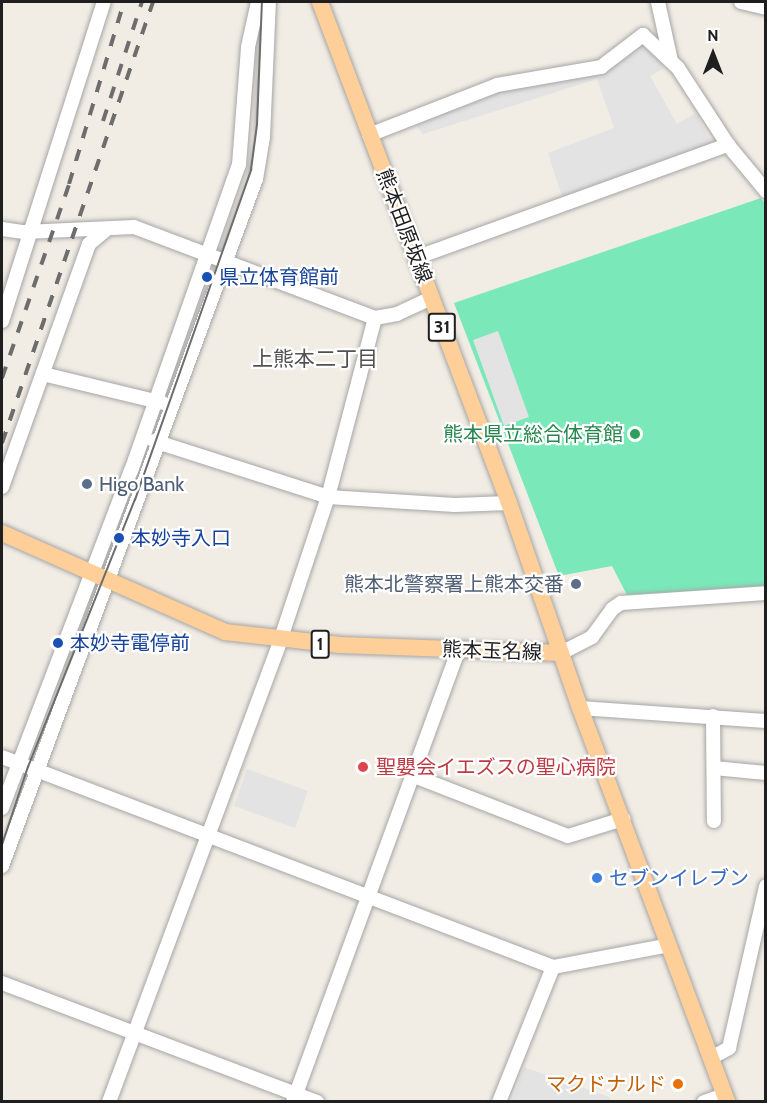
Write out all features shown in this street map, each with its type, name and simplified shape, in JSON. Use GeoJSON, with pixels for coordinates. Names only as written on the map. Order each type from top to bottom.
{"type":"FeatureCollection","features":[{"type":"Feature","properties":{"kind":"main road","name":"熊本田原坂線"},"geometry":{"type":"LineString","coordinates":[[320,2],[369,135],[418,257],[431,298],[509,503],[561,653]]}},
{"type":"Feature","properties":{"kind":"main road","name":"熊本玉名線"},"geometry":{"type":"LineString","coordinates":[[2,533],[225,632],[280,641],[561,653],[725,1098]]}},
{"type":"Feature","properties":{"kind":"street"},"geometry":{"type":"LineString","coordinates":[[2,321],[104,2]]}},
{"type":"Feature","properties":{"kind":"street"},"geometry":{"type":"LineString","coordinates":[[2,808],[17,763],[92,574],[143,437],[242,152],[248,48],[258,2]]}},
{"type":"Feature","properties":{"kind":"street"},"geometry":{"type":"LineString","coordinates":[[2,866],[34,769],[161,443],[259,164],[269,2]]}},
{"type":"Feature","properties":{"kind":"street"},"geometry":{"type":"LineString","coordinates":[[658,2],[670,61]]}},
{"type":"Feature","properties":{"kind":"street"},"geometry":{"type":"LineString","coordinates":[[741,2],[765,8]]}},
{"type":"Feature","properties":{"kind":"street"},"geometry":{"type":"LineString","coordinates":[[369,135],[496,85],[601,67],[643,35],[670,61],[728,145],[765,191]]}},
{"type":"Feature","properties":{"kind":"street"},"geometry":{"type":"LineString","coordinates":[[418,257],[728,145]]}},
{"type":"Feature","properties":{"kind":"street"},"geometry":{"type":"LineString","coordinates":[[2,229],[32,232],[134,227],[208,253],[375,318],[397,314],[431,298]]}},
{"type":"Feature","properties":{"kind":"street"},"geometry":{"type":"LineString","coordinates":[[2,487],[89,244],[107,230]]}},
{"type":"Feature","properties":{"kind":"street"},"geometry":{"type":"LineString","coordinates":[[109,1101],[280,641],[328,497],[375,318]]}},
{"type":"Feature","properties":{"kind":"street"},"geometry":{"type":"LineString","coordinates":[[43,374],[174,406]]}},
{"type":"Feature","properties":{"kind":"street"},"geometry":{"type":"LineString","coordinates":[[143,437],[328,497],[455,505],[509,503]]}},
{"type":"Feature","properties":{"kind":"street"},"geometry":{"type":"LineString","coordinates":[[561,653],[592,637],[612,609],[621,603],[765,593]]}},
{"type":"Feature","properties":{"kind":"street"},"geometry":{"type":"LineString","coordinates":[[294,1097],[370,898],[459,649]]}},
{"type":"Feature","properties":{"kind":"street"},"geometry":{"type":"LineString","coordinates":[[580,708],[765,721]]}},
{"type":"Feature","properties":{"kind":"street"},"geometry":{"type":"LineString","coordinates":[[713,716],[714,820]]}},
{"type":"Feature","properties":{"kind":"street"},"geometry":{"type":"LineString","coordinates":[[2,757],[554,967],[669,945]]}},
{"type":"Feature","properties":{"kind":"street"},"geometry":{"type":"LineString","coordinates":[[714,768],[765,773]]}},
{"type":"Feature","properties":{"kind":"street"},"geometry":{"type":"LineString","coordinates":[[414,776],[568,836],[623,819]]}},
{"type":"Feature","properties":{"kind":"street"},"geometry":{"type":"LineString","coordinates":[[711,1058],[729,1048],[759,938],[765,886]]}},
{"type":"Feature","properties":{"kind":"street"},"geometry":{"type":"LineString","coordinates":[[499,1101],[554,967]]}},
{"type":"Feature","properties":{"kind":"street"},"geometry":{"type":"LineString","coordinates":[[2,982],[294,1097],[317,1101]]}},
{"type":"Feature","properties":{"kind":"street"},"geometry":{"type":"LineString","coordinates":[[704,1101],[725,1098]]}},
{"type":"Feature","properties":{"kind":"green space","name":"熊本県立総合体育館"},"geometry":{"type":"Polygon","coordinates":[[[761,198],[766,205],[765,586],[627,595],[612,566],[559,576],[454,303],[761,198]]]}},
{"type":"Feature","properties":{"kind":"shaded area"},"geometry":{"type":"Polygon","coordinates":[[[644,39],[664,68],[650,76],[677,124],[696,113],[715,150],[563,200],[548,153],[614,128],[597,79],[423,134],[413,122],[496,90],[600,72],[644,39]]]}},
{"type":"Feature","properties":{"kind":"shaded area"},"geometry":{"type":"Polygon","coordinates":[[[498,331],[529,417],[504,426],[473,340],[498,331]]]}},
{"type":"Feature","properties":{"kind":"shaded area"},"geometry":{"type":"Polygon","coordinates":[[[247,769],[308,791],[295,828],[234,806],[247,769]]]}},
{"type":"Feature","properties":{"kind":"shaded area"},"geometry":{"type":"Polygon","coordinates":[[[524,1067],[609,1097],[611,1101],[512,1101],[524,1067]]]}},
{"type":"Feature","properties":{"kind":"tram line"},"geometry":{"type":"LineString","coordinates":[[2,845],[28,767],[135,500],[251,170],[257,125],[262,2]]}},
{"type":"Feature","properties":{"kind":"railway"},"geometry":{"type":"LineString","coordinates":[[2,378],[69,184],[124,2]]}},
{"type":"Feature","properties":{"kind":"railway"},"geometry":{"type":"LineString","coordinates":[[103,121],[142,2]]}},
{"type":"Feature","properties":{"kind":"railway"},"geometry":{"type":"LineString","coordinates":[[2,443],[153,2]]}},
{"type":"Feature","properties":{"kind":"place","name":"県立体育館前"},"geometry":{"type":"Point","coordinates":[207,277]}},
{"type":"Feature","properties":{"kind":"place","name":"熊本県立総合体育館"},"geometry":{"type":"Point","coordinates":[635,434]}},
{"type":"Feature","properties":{"kind":"place","name":"Higo Bank"},"geometry":{"type":"Point","coordinates":[87,484]}},
{"type":"Feature","properties":{"kind":"place","name":"本妙寺入口"},"geometry":{"type":"Point","coordinates":[119,538]}},
{"type":"Feature","properties":{"kind":"place","name":"熊本北警察署上熊本交番"},"geometry":{"type":"Point","coordinates":[576,584]}},
{"type":"Feature","properties":{"kind":"place","name":"本妙寺電停前"},"geometry":{"type":"Point","coordinates":[58,643]}},
{"type":"Feature","properties":{"kind":"place","name":"聖嬰会イエズスの聖心病院"},"geometry":{"type":"Point","coordinates":[363,767]}},
{"type":"Feature","properties":{"kind":"place","name":"セブンイレブン"},"geometry":{"type":"Point","coordinates":[597,878]}},
{"type":"Feature","properties":{"kind":"place","name":"マクドナルド"},"geometry":{"type":"Point","coordinates":[678,1084]}},
{"type":"Feature","properties":{"kind":"district","name":"上熊本二丁目"},"geometry":{"type":"Point","coordinates":[315,359]}}]}
